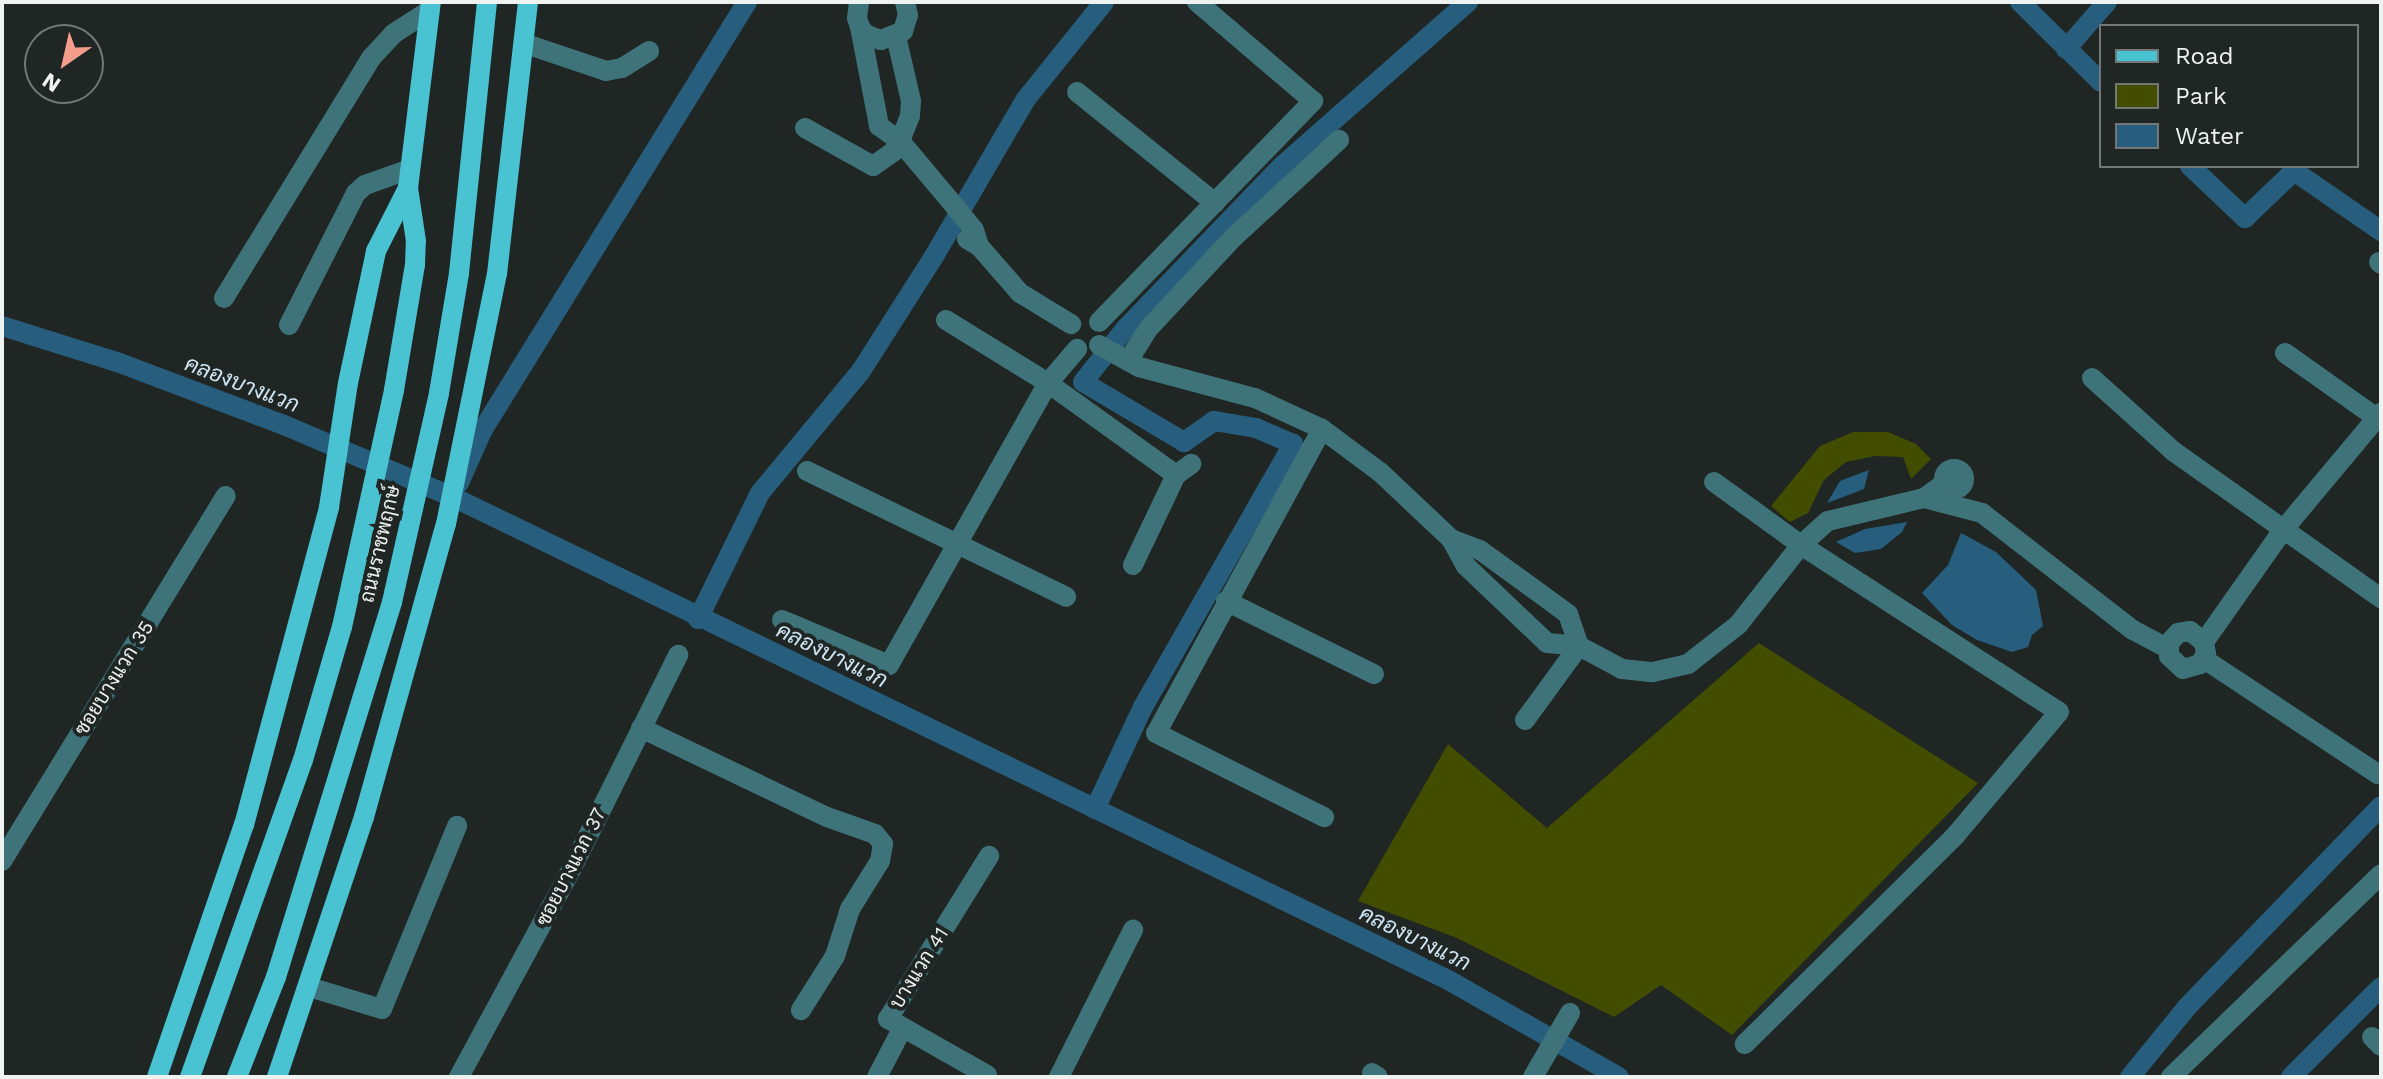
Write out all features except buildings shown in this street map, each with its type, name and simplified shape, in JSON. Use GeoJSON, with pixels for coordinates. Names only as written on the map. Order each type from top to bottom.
{"type":"FeatureCollection","features":[{"type":"Feature","properties":{"kind":"main road","name":"ถนนราชพฤกษ์"},"geometry":{"type":"LineString","coordinates":[[237,1077],[276,977],[392,602],[439,393],[459,273],[487,2]]}},
{"type":"Feature","properties":{"kind":"main road"},"geometry":{"type":"LineString","coordinates":[[277,1077],[309,987],[394,719],[446,524],[497,274],[526,44],[528,2]]}},
{"type":"Feature","properties":{"kind":"main road","name":"ถนนราชพฤกษ์"},"geometry":{"type":"LineString","coordinates":[[190,1077],[303,760],[342,627],[394,390],[415,265],[416,241],[409,179],[430,6]]}},
{"type":"Feature","properties":{"kind":"main road","name":"ถนนราชพฤกษ์"},"geometry":{"type":"LineString","coordinates":[[157,1077],[244,825],[329,507],[348,383],[376,251],[409,179]]}},
{"type":"Feature","properties":{"kind":"street"},"geometry":{"type":"LineString","coordinates":[[855,10],[873,38],[896,36],[907,23],[905,2]]}},
{"type":"Feature","properties":{"kind":"street"},"geometry":{"type":"LineString","coordinates":[[1099,322],[1313,101],[1197,2]]}},
{"type":"Feature","properties":{"kind":"street"},"geometry":{"type":"LineString","coordinates":[[224,298],[371,58],[393,34],[430,6]]}},
{"type":"Feature","properties":{"kind":"street"},"geometry":{"type":"LineString","coordinates":[[855,10],[879,126],[901,143],[974,230],[979,246],[1020,293],[1071,324]]}},
{"type":"Feature","properties":{"kind":"street"},"geometry":{"type":"LineString","coordinates":[[805,128],[873,166],[901,143],[910,116],[911,101],[896,36]]}},
{"type":"Feature","properties":{"kind":"street"},"geometry":{"type":"LineString","coordinates":[[526,44],[606,71],[622,68],[649,51]]}},
{"type":"Feature","properties":{"kind":"street"},"geometry":{"type":"LineString","coordinates":[[1077,92],[1215,203]]}},
{"type":"Feature","properties":{"kind":"street"},"geometry":{"type":"LineString","coordinates":[[1128,361],[1149,328],[1232,239],[1339,140]]}},
{"type":"Feature","properties":{"kind":"street"},"geometry":{"type":"LineString","coordinates":[[289,325],[356,193],[365,185],[409,179]]}},
{"type":"Feature","properties":{"kind":"street"},"geometry":{"type":"LineString","coordinates":[[1084,316],[1099,322],[1104,334],[1099,345],[1089,351],[1077,349],[1070,341],[1071,324],[1084,316]]}},
{"type":"Feature","properties":{"kind":"street"},"geometry":{"type":"LineString","coordinates":[[946,320],[1184,469],[1133,565]]}},
{"type":"Feature","properties":{"kind":"street"},"geometry":{"type":"LineString","coordinates":[[1099,345],[1150,370],[1255,398],[1322,429],[1380,472],[1451,539],[1466,566],[1547,643],[1579,646],[1622,669],[1653,672],[1688,664],[1738,625],[1801,545],[1828,521],[1924,498],[1954,483],[1982,513],[2133,630],[2168,649]]}},
{"type":"Feature","properties":{"kind":"street"},"geometry":{"type":"LineString","coordinates":[[782,620],[889,665],[960,545],[1048,383],[1077,349]]}},
{"type":"Feature","properties":{"kind":"street"},"geometry":{"type":"LineString","coordinates":[[2285,353],[2379,417],[2283,530],[2204,651],[2195,667],[2183,669],[2172,662],[2168,649],[2173,637],[2184,631],[2196,634],[2204,651],[2378,774]]}},
{"type":"Feature","properties":{"kind":"street"},"geometry":{"type":"LineString","coordinates":[[2092,378],[2173,451],[2381,598]]}},
{"type":"Feature","properties":{"kind":"street"},"geometry":{"type":"LineString","coordinates":[[1322,429],[1156,733],[1324,817]]}},
{"type":"Feature","properties":{"kind":"street"},"geometry":{"type":"LineString","coordinates":[[807,471],[1066,597]]}},
{"type":"Feature","properties":{"kind":"street"},"geometry":{"type":"LineString","coordinates":[[1714,482],[1801,545],[2059,712],[1955,836],[1745,1044]]}},
{"type":"Feature","properties":{"kind":"street","name":"ซอยบางแวก 35"},"geometry":{"type":"LineString","coordinates":[[2,861],[226,496]]}},
{"type":"Feature","properties":{"kind":"street"},"geometry":{"type":"LineString","coordinates":[[1924,498],[1982,513]]}},
{"type":"Feature","properties":{"kind":"street"},"geometry":{"type":"LineString","coordinates":[[1451,539],[1480,550],[1568,614],[1579,646]]}},
{"type":"Feature","properties":{"kind":"street"},"geometry":{"type":"LineString","coordinates":[[1516,616],[1536,590]]}},
{"type":"Feature","properties":{"kind":"street"},"geometry":{"type":"LineString","coordinates":[[1226,601],[1374,674]]}},
{"type":"Feature","properties":{"kind":"street"},"geometry":{"type":"LineString","coordinates":[[1525,720],[1579,646]]}},
{"type":"Feature","properties":{"kind":"street","name":"ซอยบางแวก 37"},"geometry":{"type":"LineString","coordinates":[[459,1077],[573,866],[678,655]]}},
{"type":"Feature","properties":{"kind":"street"},"geometry":{"type":"LineString","coordinates":[[641,728],[827,817],[875,834],[883,844],[880,861],[850,909],[835,956],[801,1010]]}},
{"type":"Feature","properties":{"kind":"street"},"geometry":{"type":"LineString","coordinates":[[309,987],[382,1009],[457,826]]}},
{"type":"Feature","properties":{"kind":"street","name":"บางแวก 41"},"geometry":{"type":"LineString","coordinates":[[877,1077],[902,1029],[888,1019],[989,856]]}},
{"type":"Feature","properties":{"kind":"street"},"geometry":{"type":"LineString","coordinates":[[2171,1077],[2381,874]]}},
{"type":"Feature","properties":{"kind":"street"},"geometry":{"type":"LineString","coordinates":[[1059,1077],[1133,930]]}},
{"type":"Feature","properties":{"kind":"street"},"geometry":{"type":"LineString","coordinates":[[1533,1077],[1570,1013]]}},
{"type":"Feature","properties":{"kind":"street"},"geometry":{"type":"LineString","coordinates":[[902,1029],[987,1075]]}},
{"type":"Feature","properties":{"kind":"green space"},"geometry":{"type":"Polygon","coordinates":[[[1853,432],[1888,432],[1916,444],[1931,459],[1911,479],[1903,457],[1875,456],[1846,462],[1824,480],[1808,513],[1790,522],[1771,506],[1820,446],[1853,432]]]}},
{"type":"Feature","properties":{"kind":"green space"},"geometry":{"type":"Polygon","coordinates":[[[1759,643],[1978,783],[1732,1035],[1661,985],[1614,1017],[1457,938],[1358,901],[1448,744],[1547,828],[1759,643]]]}},
{"type":"Feature","properties":{"kind":"water"},"geometry":{"type":"Polygon","coordinates":[[[1869,470],[1864,489],[1827,503],[1840,481],[1869,470]]]}},
{"type":"Feature","properties":{"kind":"water"},"geometry":{"type":"Polygon","coordinates":[[[1907,522],[1902,532],[1881,549],[1855,553],[1836,542],[1865,529],[1907,522]]]}},
{"type":"Feature","properties":{"kind":"water"},"geometry":{"type":"Polygon","coordinates":[[[1961,533],[1996,552],[2036,590],[2043,626],[2032,635],[2028,647],[2012,652],[1977,640],[1952,625],[1922,593],[1948,565],[1961,533]]]}},
{"type":"Feature","properties":{"kind":"waterway"},"geometry":{"type":"LineString","coordinates":[[459,483],[482,431],[747,2]]}},
{"type":"Feature","properties":{"kind":"waterway"},"geometry":{"type":"LineString","coordinates":[[698,619],[760,493],[861,371],[933,258],[1026,99],[1104,2]]}},
{"type":"Feature","properties":{"kind":"waterway"},"geometry":{"type":"LineString","coordinates":[[1095,809],[1143,707],[1293,444],[1256,428],[1214,421],[1184,442],[1083,382],[1126,328],[1283,165],[1468,2]]}},
{"type":"Feature","properties":{"kind":"waterway"},"geometry":{"type":"LineString","coordinates":[[2020,2],[2099,80]]}},
{"type":"Feature","properties":{"kind":"waterway"},"geometry":{"type":"LineString","coordinates":[[2066,49],[2107,2]]}},
{"type":"Feature","properties":{"kind":"waterway"},"geometry":{"type":"LineString","coordinates":[[2192,168],[2245,218],[2294,171],[2381,231]]}},
{"type":"Feature","properties":{"kind":"waterway","name":"คลองบางแวก"},"geometry":{"type":"LineString","coordinates":[[2,326],[117,362],[284,425],[453,497],[1450,981],[1619,1077]]}},
{"type":"Feature","properties":{"kind":"waterway"},"geometry":{"type":"LineString","coordinates":[[2130,1077],[2187,1007],[2381,806]]}},
{"type":"Feature","properties":{"kind":"waterway"},"geometry":{"type":"LineString","coordinates":[[2291,1077],[2381,987]]}}]}
